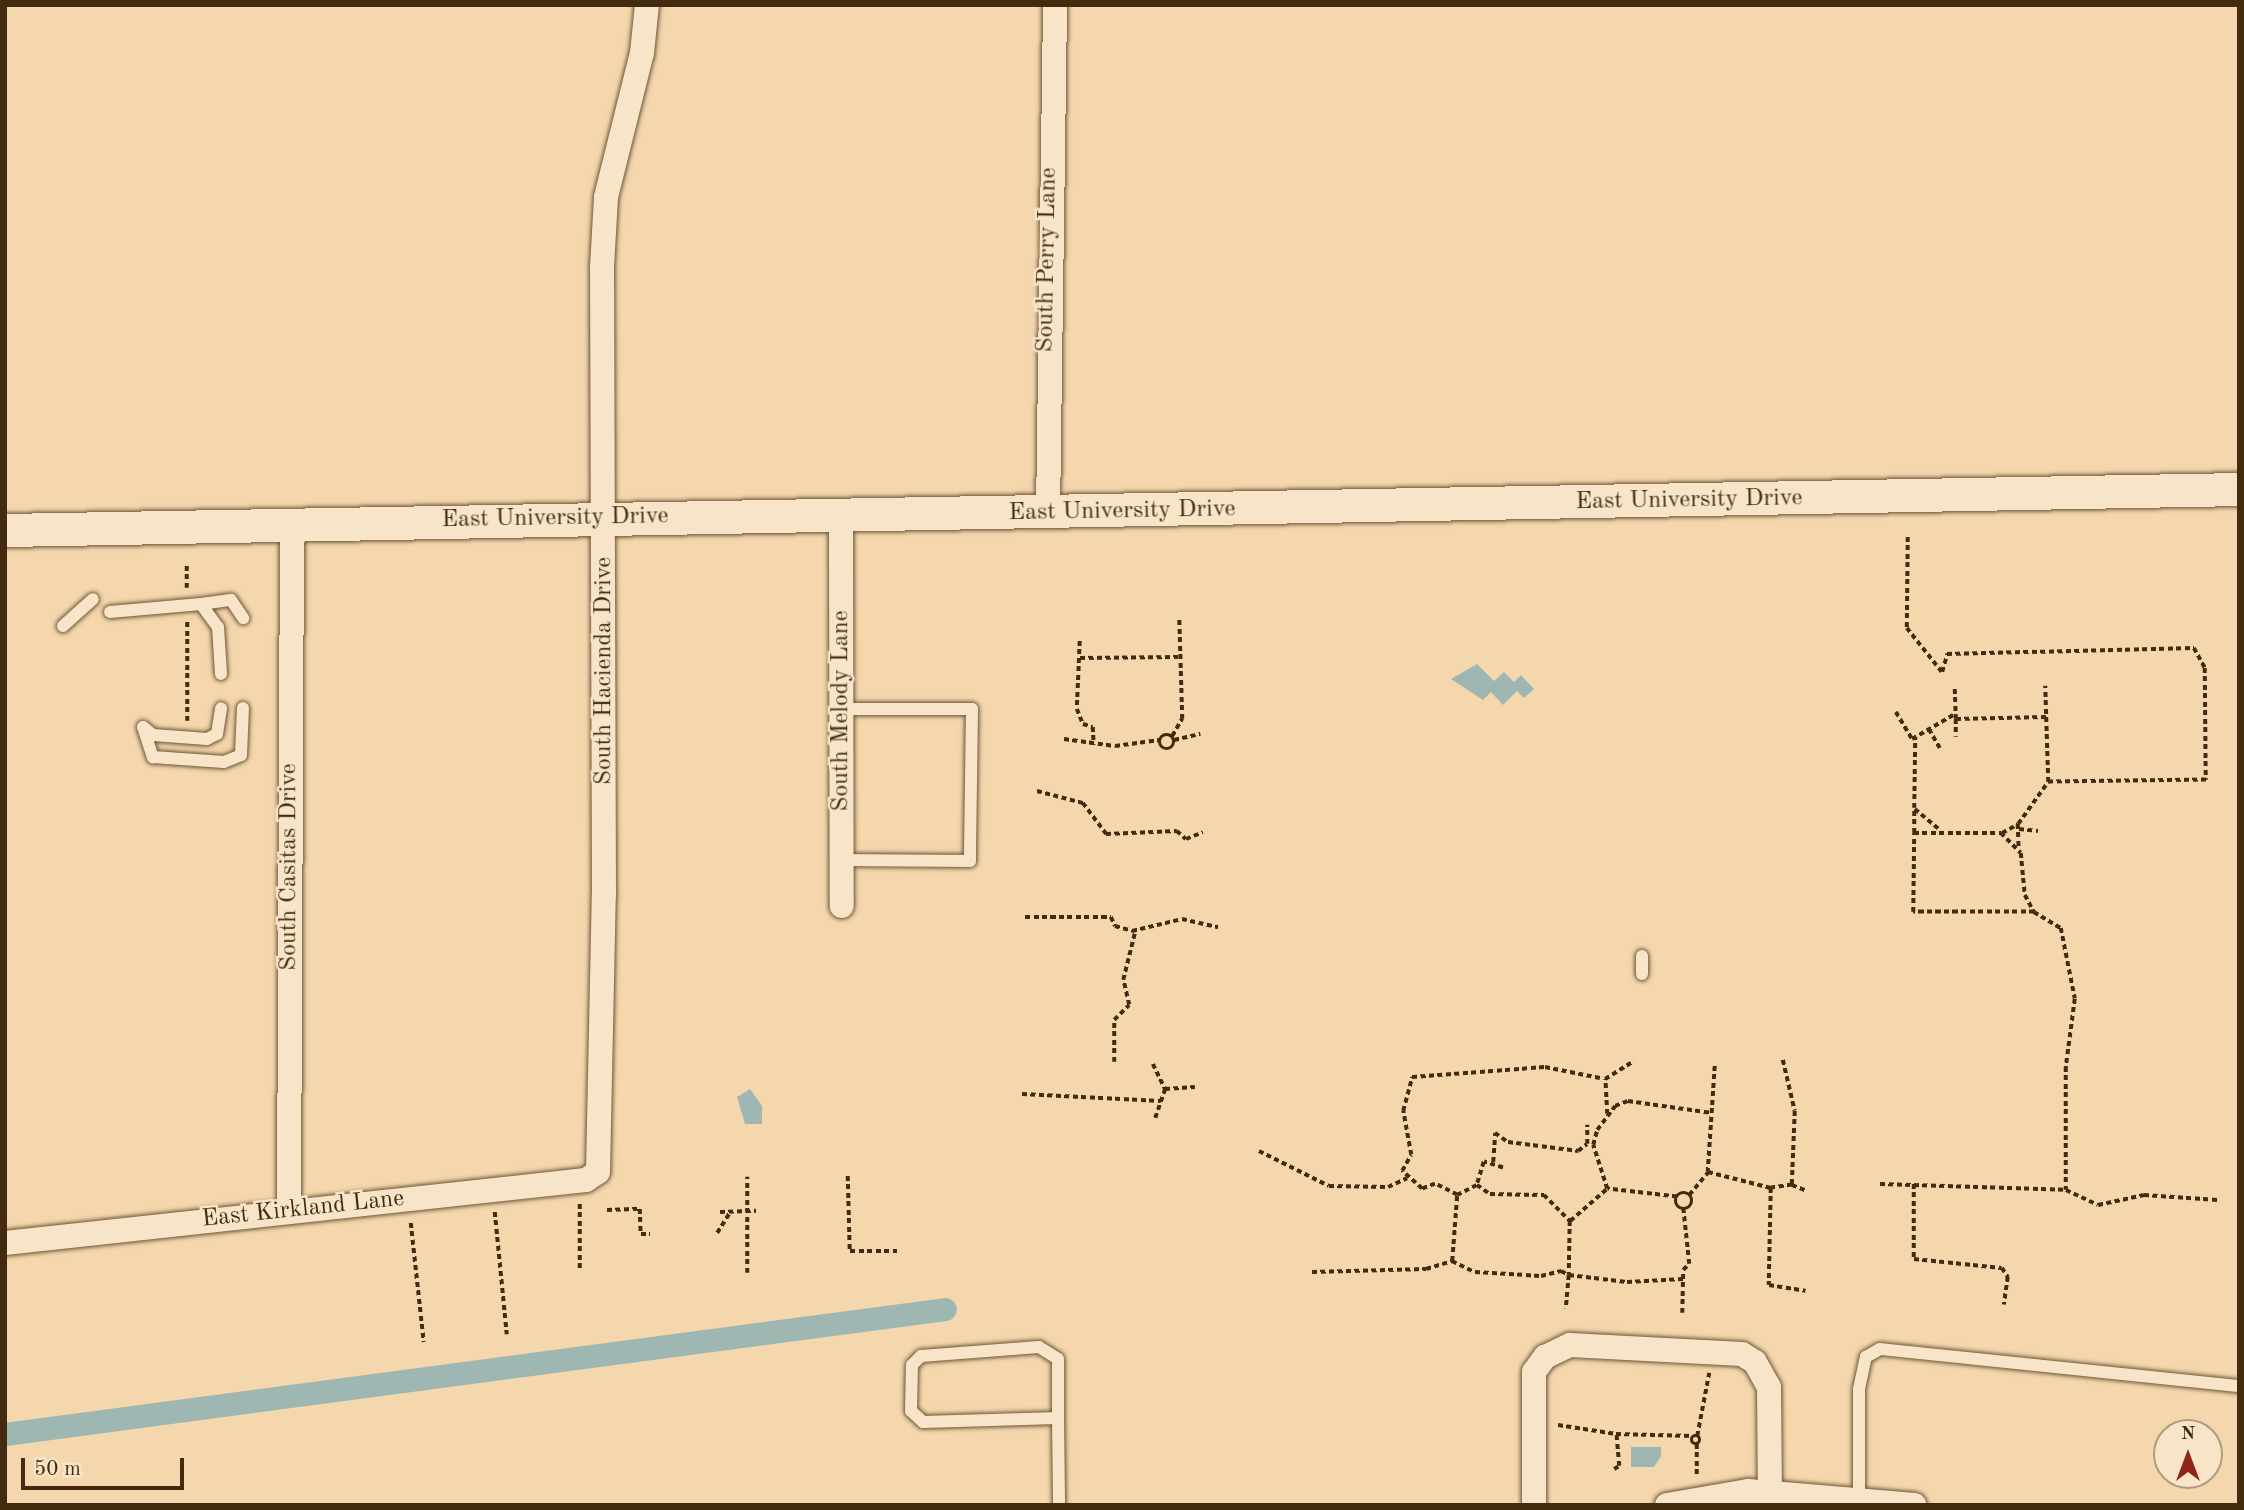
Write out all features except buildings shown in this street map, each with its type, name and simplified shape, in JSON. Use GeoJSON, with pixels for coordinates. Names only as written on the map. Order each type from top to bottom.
{"type":"FeatureCollection","features":[{"type":"Feature","properties":{"kind":"main road","name":"East University Drive"},"geometry":{"type":"LineString","coordinates":[[5,530],[606,518],[1048,514],[2239,489]]}},
{"type":"Feature","properties":{"kind":"street","name":"South Hacienda Drive"},"geometry":{"type":"LineString","coordinates":[[598,1172],[606,518],[604,216],[647,5]]}},
{"type":"Feature","properties":{"kind":"street","name":"South Perry Lane"},"geometry":{"type":"LineString","coordinates":[[1048,514],[1055,5]]}},
{"type":"Feature","properties":{"kind":"street","name":"South Melody Lane"},"geometry":{"type":"LineString","coordinates":[[841,517],[842,906]]}},
{"type":"Feature","properties":{"kind":"street","name":"South Casitas Drive"},"geometry":{"type":"LineString","coordinates":[[289,1212],[292,523]]}},
{"type":"Feature","properties":{"kind":"street","name":"East Kirkland Lane"},"geometry":{"type":"LineString","coordinates":[[5,1243],[586,1180],[598,1172]]}},
{"type":"Feature","properties":{"kind":"street"},"geometry":{"type":"LineString","coordinates":[[1534,1505],[1534,1373],[1558,1349],[1742,1354],[1766,1375],[1770,1493]]}},
{"type":"Feature","properties":{"kind":"street"},"geometry":{"type":"LineString","coordinates":[[1667,1505],[1770,1493],[1914,1505]]}},
{"type":"Feature","properties":{"kind":"lane"},"geometry":{"type":"LineString","coordinates":[[63,626],[93,599]]}},
{"type":"Feature","properties":{"kind":"lane"},"geometry":{"type":"LineString","coordinates":[[110,612],[231,600],[243,618]]}},
{"type":"Feature","properties":{"kind":"lane"},"geometry":{"type":"LineString","coordinates":[[201,604],[218,627],[221,674]]}},
{"type":"Feature","properties":{"kind":"lane"},"geometry":{"type":"LineString","coordinates":[[221,708],[217,734],[207,739],[153,735],[143,727],[153,757],[224,762],[241,755],[243,708]]}},
{"type":"Feature","properties":{"kind":"lane"},"geometry":{"type":"LineString","coordinates":[[842,709],[972,709],[970,861],[842,860]]}},
{"type":"Feature","properties":{"kind":"lane"},"geometry":{"type":"LineString","coordinates":[[1642,956],[1642,974]]}},
{"type":"Feature","properties":{"kind":"lane"},"geometry":{"type":"LineString","coordinates":[[1058,1418],[923,1422],[911,1411],[912,1365],[921,1356],[1039,1347],[1058,1359],[1059,1505]]}},
{"type":"Feature","properties":{"kind":"lane"},"geometry":{"type":"LineString","coordinates":[[1859,1502],[1859,1389],[1866,1357],[1880,1349],[2239,1386]]}},
{"type":"Feature","properties":{"kind":"path"},"geometry":{"type":"LineString","coordinates":[[1908,537],[1907,628],[1942,672],[1947,654],[2194,648],[2202,657],[2206,780],[2048,782]]}},
{"type":"Feature","properties":{"kind":"path"},"geometry":{"type":"LineString","coordinates":[[187,566],[187,728]]}},
{"type":"Feature","properties":{"kind":"path"},"geometry":{"type":"LineString","coordinates":[[1160,740],[1166,749],[1182,719],[1178,657],[1179,618]]}},
{"type":"Feature","properties":{"kind":"path"},"geometry":{"type":"LineString","coordinates":[[1080,641],[1077,709],[1083,724],[1093,727],[1094,745]]}},
{"type":"Feature","properties":{"kind":"path"},"geometry":{"type":"LineString","coordinates":[[1080,658],[1178,657]]}},
{"type":"Feature","properties":{"kind":"path"},"geometry":{"type":"LineString","coordinates":[[2019,849],[2018,827],[2048,782],[2045,686]]}},
{"type":"Feature","properties":{"kind":"path"},"geometry":{"type":"LineString","coordinates":[[1955,689],[1956,737]]}},
{"type":"Feature","properties":{"kind":"path"},"geometry":{"type":"LineString","coordinates":[[1896,712],[1915,737],[1913,912],[2034,912],[2061,928],[2075,999],[2066,1067],[2066,1190]]}},
{"type":"Feature","properties":{"kind":"path"},"geometry":{"type":"LineString","coordinates":[[1915,737],[1955,716],[2046,717]]}},
{"type":"Feature","properties":{"kind":"path"},"geometry":{"type":"LineString","coordinates":[[1929,729],[1940,748]]}},
{"type":"Feature","properties":{"kind":"path"},"geometry":{"type":"LineString","coordinates":[[1064,739],[1094,745],[1200,734]]}},
{"type":"Feature","properties":{"kind":"path"},"geometry":{"type":"LineString","coordinates":[[1037,791],[1083,803],[1106,834],[1177,831],[1186,839],[1203,832]]}},
{"type":"Feature","properties":{"kind":"path"},"geometry":{"type":"LineString","coordinates":[[1914,808],[1943,833]]}},
{"type":"Feature","properties":{"kind":"path"},"geometry":{"type":"LineString","coordinates":[[1914,833],[2001,833],[2018,827],[2038,831]]}},
{"type":"Feature","properties":{"kind":"path"},"geometry":{"type":"LineString","coordinates":[[2001,833],[2021,853],[2025,895],[2034,912]]}},
{"type":"Feature","properties":{"kind":"path"},"geometry":{"type":"LineString","coordinates":[[1025,917],[1111,917],[1115,926],[1135,931],[1182,919],[1218,928]]}},
{"type":"Feature","properties":{"kind":"path"},"geometry":{"type":"LineString","coordinates":[[1114,1062],[1114,1020],[1129,1006],[1123,980],[1135,931]]}},
{"type":"Feature","properties":{"kind":"path"},"geometry":{"type":"LineString","coordinates":[[1783,1060],[1795,1111],[1792,1185]]}},
{"type":"Feature","properties":{"kind":"path"},"geometry":{"type":"LineString","coordinates":[[1597,1086],[1602,1078],[1634,1061]]}},
{"type":"Feature","properties":{"kind":"path"},"geometry":{"type":"LineString","coordinates":[[1153,1064],[1166,1089]]}},
{"type":"Feature","properties":{"kind":"path"},"geometry":{"type":"LineString","coordinates":[[1570,1221],[1606,1189],[1689,1195],[1709,1172],[1715,1066]]}},
{"type":"Feature","properties":{"kind":"path"},"geometry":{"type":"LineString","coordinates":[[1457,1195],[1435,1184],[1422,1189],[1406,1178],[1402,1171],[1411,1155],[1403,1111],[1412,1077],[1545,1067],[1602,1078]]}},
{"type":"Feature","properties":{"kind":"path"},"geometry":{"type":"LineString","coordinates":[[1602,1078],[1606,1115],[1593,1145],[1606,1189]]}},
{"type":"Feature","properties":{"kind":"path"},"geometry":{"type":"LineString","coordinates":[[1166,1089],[1195,1087]]}},
{"type":"Feature","properties":{"kind":"path"},"geometry":{"type":"LineString","coordinates":[[1155,1118],[1166,1089]]}},
{"type":"Feature","properties":{"kind":"path"},"geometry":{"type":"LineString","coordinates":[[1022,1094],[1161,1101]]}},
{"type":"Feature","properties":{"kind":"path"},"geometry":{"type":"LineString","coordinates":[[1606,1115],[1628,1101],[1712,1113]]}},
{"type":"Feature","properties":{"kind":"path"},"geometry":{"type":"LineString","coordinates":[[1587,1125],[1587,1144]]}},
{"type":"Feature","properties":{"kind":"path"},"geometry":{"type":"LineString","coordinates":[[1493,1162],[1495,1133],[1508,1142],[1536,1147],[1578,1151],[1587,1144],[1593,1145]]}},
{"type":"Feature","properties":{"kind":"path"},"geometry":{"type":"LineString","coordinates":[[1259,1151],[1329,1186],[1388,1187],[1406,1178]]}},
{"type":"Feature","properties":{"kind":"path"},"geometry":{"type":"LineString","coordinates":[[1457,1195],[1477,1185],[1484,1162],[1493,1162],[1503,1168]]}},
{"type":"Feature","properties":{"kind":"path"},"geometry":{"type":"LineString","coordinates":[[1709,1172],[1771,1188],[1792,1185],[1807,1191]]}},
{"type":"Feature","properties":{"kind":"path"},"geometry":{"type":"LineString","coordinates":[[848,1176],[850,1251],[897,1251]]}},
{"type":"Feature","properties":{"kind":"path"},"geometry":{"type":"LineString","coordinates":[[747,1177],[747,1273]]}},
{"type":"Feature","properties":{"kind":"path"},"geometry":{"type":"LineString","coordinates":[[1880,1184],[2066,1190],[2098,1205],[2144,1195],[2218,1200]]}},
{"type":"Feature","properties":{"kind":"path"},"geometry":{"type":"LineString","coordinates":[[1914,1184],[1914,1259],[2002,1268],[2008,1277],[2004,1305]]}},
{"type":"Feature","properties":{"kind":"path"},"geometry":{"type":"LineString","coordinates":[[1477,1185],[1490,1194],[1544,1195],[1570,1221],[1566,1309]]}},
{"type":"Feature","properties":{"kind":"path"},"geometry":{"type":"LineString","coordinates":[[1771,1188],[1769,1285],[1806,1292]]}},
{"type":"Feature","properties":{"kind":"path"},"geometry":{"type":"LineString","coordinates":[[1452,1261],[1457,1195]]}},
{"type":"Feature","properties":{"kind":"path"},"geometry":{"type":"LineString","coordinates":[[1683,1208],[1691,1203],[1689,1195]]}},
{"type":"Feature","properties":{"kind":"path"},"geometry":{"type":"LineString","coordinates":[[1677,1196],[1683,1208],[1689,1264],[1683,1279],[1682,1313]]}},
{"type":"Feature","properties":{"kind":"path"},"geometry":{"type":"LineString","coordinates":[[579,1202],[580,1272]]}},
{"type":"Feature","properties":{"kind":"path"},"geometry":{"type":"LineString","coordinates":[[607,1210],[640,1209],[640,1234],[650,1234]]}},
{"type":"Feature","properties":{"kind":"path"},"geometry":{"type":"LineString","coordinates":[[720,1212],[756,1210]]}},
{"type":"Feature","properties":{"kind":"path"},"geometry":{"type":"LineString","coordinates":[[718,1233],[731,1211]]}},
{"type":"Feature","properties":{"kind":"path"},"geometry":{"type":"LineString","coordinates":[[495,1212],[507,1334]]}},
{"type":"Feature","properties":{"kind":"path"},"geometry":{"type":"LineString","coordinates":[[411,1221],[424,1342]]}},
{"type":"Feature","properties":{"kind":"path"},"geometry":{"type":"LineString","coordinates":[[1312,1272],[1426,1269],[1452,1261],[1475,1272],[1569,1275],[1627,1282],[1683,1279]]}},
{"type":"Feature","properties":{"kind":"path"},"geometry":{"type":"LineString","coordinates":[[1697,1477],[1695,1436],[1704,1384],[1717,1352]]}},
{"type":"Feature","properties":{"kind":"path"},"geometry":{"type":"LineString","coordinates":[[1533,1426],[1604,1427],[1616,1434],[1695,1436]]}},
{"type":"Feature","properties":{"kind":"path"},"geometry":{"type":"LineString","coordinates":[[1614,1469],[1619,1466],[1616,1434]]}},
{"type":"Feature","properties":{"kind":"water"},"geometry":{"type":"Polygon","coordinates":[[[1477,664],[1494,681],[1504,672],[1514,682],[1521,675],[1534,689],[1524,698],[1517,691],[1503,705],[1491,692],[1483,700],[1451,679],[1477,664]]]}},
{"type":"Feature","properties":{"kind":"water"},"geometry":{"type":"Polygon","coordinates":[[[750,1089],[762,1106],[762,1124],[745,1124],[737,1097],[750,1089]]]}},
{"type":"Feature","properties":{"kind":"water"},"geometry":{"type":"Polygon","coordinates":[[[1631,1447],[1661,1447],[1661,1456],[1654,1467],[1631,1467],[1631,1447]]]}},
{"type":"Feature","properties":{"kind":"waterway"},"geometry":{"type":"LineString","coordinates":[[5,1434],[945,1309]]}}]}
